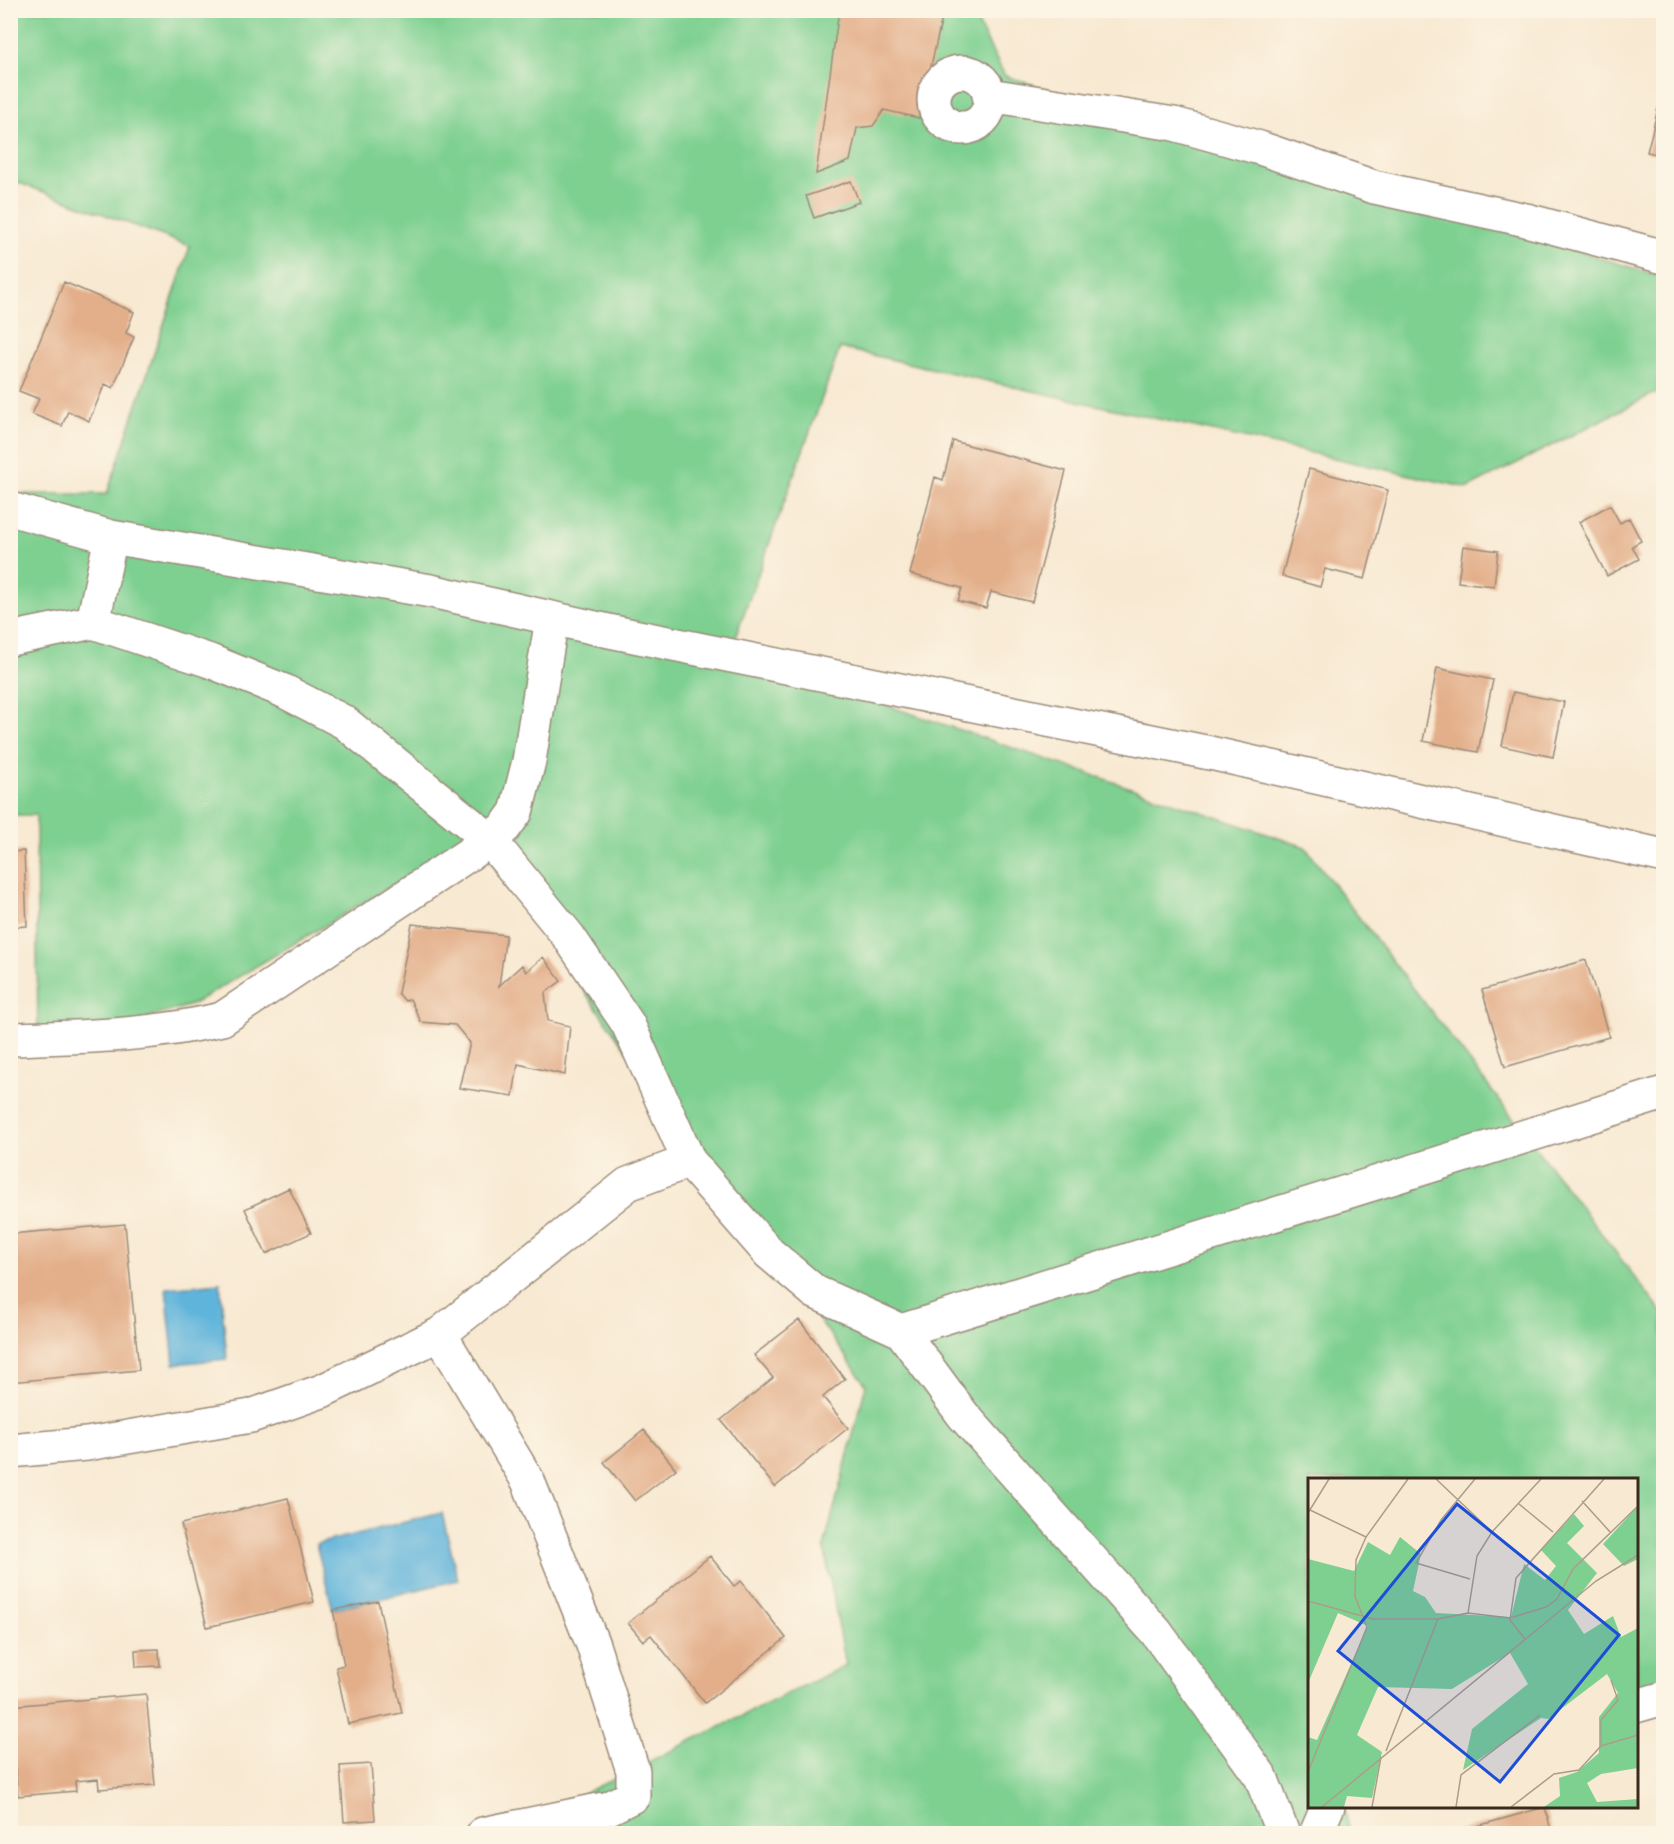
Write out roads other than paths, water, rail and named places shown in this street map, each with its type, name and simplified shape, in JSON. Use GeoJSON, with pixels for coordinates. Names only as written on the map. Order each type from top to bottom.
{"type":"FeatureCollection","features":[{"type":"Feature","properties":{"kind":"street"},"geometry":{"type":"LineString","coordinates":[[989,95],[1174,124],[1260,148],[1374,187],[1526,220],[1664,257]]}},
{"type":"Feature","properties":{"kind":"street"},"geometry":{"type":"LineString","coordinates":[[10,509],[111,537],[431,591],[1210,753],[1664,856]]}},
{"type":"Feature","properties":{"kind":"street"},"geometry":{"type":"LineString","coordinates":[[93,622],[111,537]]}},
{"type":"Feature","properties":{"kind":"street"},"geometry":{"type":"LineString","coordinates":[[10,1039],[116,1036],[178,1029],[222,1018],[490,840],[505,827],[516,812],[529,761],[552,618]]}},
{"type":"Feature","properties":{"kind":"street"},"geometry":{"type":"LineString","coordinates":[[10,639],[93,622],[210,661],[284,691],[345,722],[490,840],[569,937],[628,1024],[689,1161],[769,1253],[815,1292],[901,1331],[963,1415],[1156,1632],[1261,1777],[1283,1833]]}},
{"type":"Feature","properties":{"kind":"street"},"geometry":{"type":"LineString","coordinates":[[901,1331],[1664,1093]]}},
{"type":"Feature","properties":{"kind":"street"},"geometry":{"type":"LineString","coordinates":[[10,1451],[87,1444],[251,1416],[322,1391],[440,1334],[628,1185],[689,1161]]}},
{"type":"Feature","properties":{"kind":"street"},"geometry":{"type":"LineString","coordinates":[[440,1334],[528,1481],[593,1646],[633,1771],[633,1796],[609,1808],[483,1833]]}},
{"type":"Feature","properties":{"kind":"street"},"geometry":{"type":"LineString","coordinates":[[1638,1705],[1664,1698]]}},
{"type":"Feature","properties":{"kind":"street"},"geometry":{"type":"LineString","coordinates":[[1316,1833],[1327,1808]]}},
{"type":"Feature","properties":{"kind":"water"},"geometry":{"type":"Polygon","coordinates":[[[220,1283],[227,1359],[174,1364],[166,1288],[220,1283]]]}},
{"type":"Feature","properties":{"kind":"water"},"geometry":{"type":"Polygon","coordinates":[[[442,1513],[458,1580],[333,1610],[316,1544],[442,1513]]]}}]}
